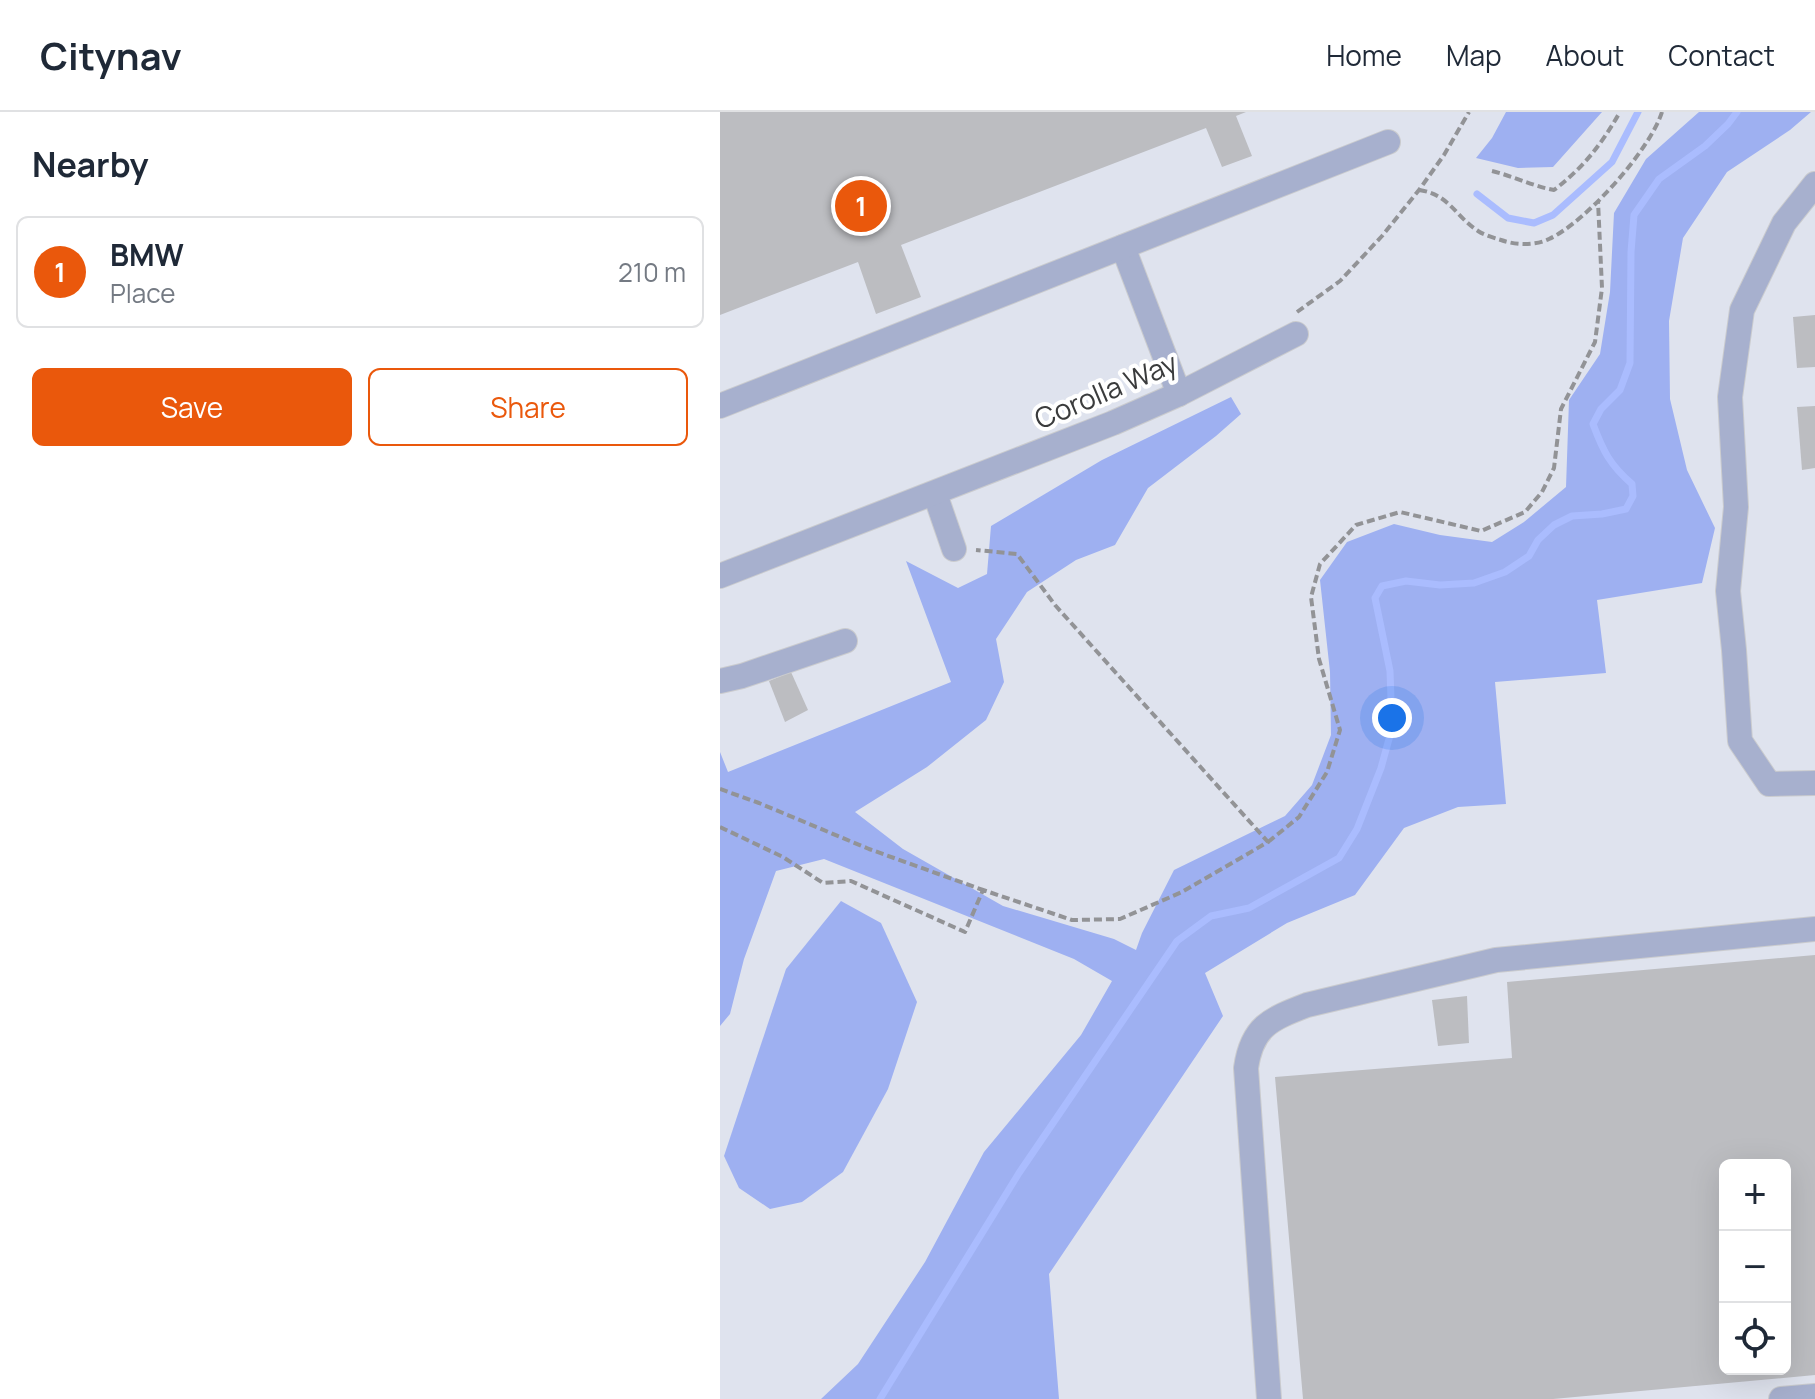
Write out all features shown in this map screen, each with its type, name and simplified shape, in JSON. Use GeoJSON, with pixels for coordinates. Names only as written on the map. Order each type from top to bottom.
{"type":"FeatureCollection","features":[{"type":"Feature","properties":{"kind":"street"},"geometry":{"type":"LineString","coordinates":[[720,406],[1388,142]]}},
{"type":"Feature","properties":{"kind":"street"},"geometry":{"type":"LineString","coordinates":[[1815,184],[1784,223],[1742,310],[1730,397],[1736,507],[1728,591],[1740,741],[1769,784],[1815,783]]}},
{"type":"Feature","properties":{"kind":"street"},"geometry":{"type":"LineString","coordinates":[[1123,247],[1179,394]]}},
{"type":"Feature","properties":{"kind":"street","name":"Corolla Way"},"geometry":{"type":"LineString","coordinates":[[720,576],[1113,423],[1179,394],[1295,324]]}},
{"type":"Feature","properties":{"kind":"street"},"geometry":{"type":"LineString","coordinates":[[935,494],[954,549]]}},
{"type":"Feature","properties":{"kind":"street"},"geometry":{"type":"LineString","coordinates":[[720,681],[845,641]]}},
{"type":"Feature","properties":{"kind":"street"},"geometry":{"type":"LineString","coordinates":[[1269,1399],[1246,1068],[1249,1050],[1259,1031],[1279,1015],[1307,1005],[1496,960],[1815,929]]}},
{"type":"Feature","properties":{"kind":"street"},"geometry":{"type":"LineString","coordinates":[[1781,1399],[1815,1396]]}},
{"type":"Feature","properties":{"kind":"path"},"geometry":{"type":"LineString","coordinates":[[1295,324],[1382,236],[1444,155],[1469,112]]}},
{"type":"Feature","properties":{"kind":"path"},"geometry":{"type":"LineString","coordinates":[[1492,171],[1554,190],[1574,175],[1603,142],[1620,112]]}},
{"type":"Feature","properties":{"kind":"path"},"geometry":{"type":"LineString","coordinates":[[1419,190],[1435,192],[1479,231],[1502,241],[1525,244],[1548,240],[1598,201],[1621,177],[1647,142],[1662,112]]}},
{"type":"Feature","properties":{"kind":"path"},"geometry":{"type":"LineString","coordinates":[[720,789],[869,849],[1072,920],[1120,919],[1182,892],[1268,842],[1299,817],[1327,772],[1340,730],[1319,659],[1311,597],[1320,564],[1356,525],[1400,512],[1481,531],[1525,512],[1542,492],[1554,468],[1561,409],[1595,342],[1602,288],[1598,201]]}},
{"type":"Feature","properties":{"kind":"path"},"geometry":{"type":"LineString","coordinates":[[954,549],[1017,554],[1055,605],[1268,842]]}},
{"type":"Feature","properties":{"kind":"path"},"geometry":{"type":"LineString","coordinates":[[720,827],[783,857],[823,883],[851,881],[965,932],[983,890]]}},
{"type":"Feature","properties":{"kind":"shaded area"},"geometry":{"type":"Polygon","coordinates":[[[720,112],[1815,112],[1815,1399],[720,1399],[720,112]]]}},
{"type":"Feature","properties":{"kind":"shaded area"},"geometry":{"type":"Polygon","coordinates":[[[1506,112],[1602,112],[1553,167],[1518,168],[1476,158],[1492,138],[1506,112]]]}},
{"type":"Feature","properties":{"kind":"shaded area"},"geometry":{"type":"Polygon","coordinates":[[[1699,112],[1811,112],[1790,130],[1727,172],[1683,238],[1669,321],[1670,399],[1687,470],[1715,528],[1702,583],[1597,600],[1606,673],[1495,682],[1506,804],[1458,807],[1404,828],[1355,895],[1287,923],[1205,973],[1223,1016],[1049,1274],[1059,1399],[821,1399],[858,1364],[925,1262],[984,1152],[1081,1035],[1112,981],[1074,959],[824,859],[776,871],[744,959],[730,1014],[720,1026],[720,752],[728,772],[951,682],[906,561],[958,588],[987,574],[991,526],[1102,460],[1231,397],[1241,414],[1148,488],[1115,545],[1076,560],[1027,592],[996,639],[1004,682],[986,720],[927,767],[855,812],[903,849],[1003,906],[1114,939],[1136,950],[1174,870],[1285,816],[1312,785],[1331,735],[1330,672],[1320,580],[1347,542],[1394,524],[1440,535],[1492,542],[1524,522],[1566,487],[1569,400],[1600,354],[1610,292],[1614,213],[1646,159],[1699,112]]]}},
{"type":"Feature","properties":{"kind":"shaded area"},"geometry":{"type":"Polygon","coordinates":[[[841,901],[881,923],[917,1002],[888,1089],[843,1172],[802,1202],[770,1209],[739,1188],[724,1156],[786,969],[841,901]]]}},
{"type":"Feature","properties":{"kind":"building"},"geometry":{"type":"Polygon","coordinates":[[[720,112],[1246,112],[1236,116],[1252,156],[1222,167],[1206,128],[901,245],[921,297],[876,314],[858,262],[720,315],[720,112]]]}},
{"type":"Feature","properties":{"kind":"building"},"geometry":{"type":"Polygon","coordinates":[[[1815,315],[1815,367],[1797,368],[1793,317],[1815,315]]]}},
{"type":"Feature","properties":{"kind":"building"},"geometry":{"type":"Polygon","coordinates":[[[1815,406],[1815,468],[1802,470],[1797,407],[1815,406]]]}},
{"type":"Feature","properties":{"kind":"building"},"geometry":{"type":"Polygon","coordinates":[[[791,672],[808,710],[785,722],[769,681],[791,672]]]}},
{"type":"Feature","properties":{"kind":"building"},"geometry":{"type":"Polygon","coordinates":[[[1815,955],[1815,1375],[1553,1399],[1303,1399],[1275,1077],[1512,1058],[1507,982],[1815,955]]]}},
{"type":"Feature","properties":{"kind":"building"},"geometry":{"type":"Polygon","coordinates":[[[1467,996],[1469,1043],[1438,1046],[1432,1000],[1467,996]]]}},
{"type":"Feature","properties":{"kind":"waterway"},"geometry":{"type":"LineString","coordinates":[[1477,194],[1508,218],[1534,223],[1553,215],[1612,162],[1638,112]]}},
{"type":"Feature","properties":{"kind":"waterway"},"geometry":{"type":"LineString","coordinates":[[880,1399],[1019,1173],[1177,941],[1211,916],[1249,908],[1339,858],[1357,829],[1381,768],[1392,728],[1390,671],[1375,598],[1382,586],[1406,581],[1440,585],[1474,583],[1505,572],[1529,556],[1538,540],[1554,525],[1572,516],[1626,509],[1633,496],[1632,484],[1608,457],[1593,424],[1601,409],[1620,390],[1630,363],[1634,215],[1659,179],[1705,146],[1737,112]]}},
{"type":"Feature","properties":{"kind":"place","name":"BMW"},"geometry":{"type":"Point","coordinates":[861,206]}}]}
